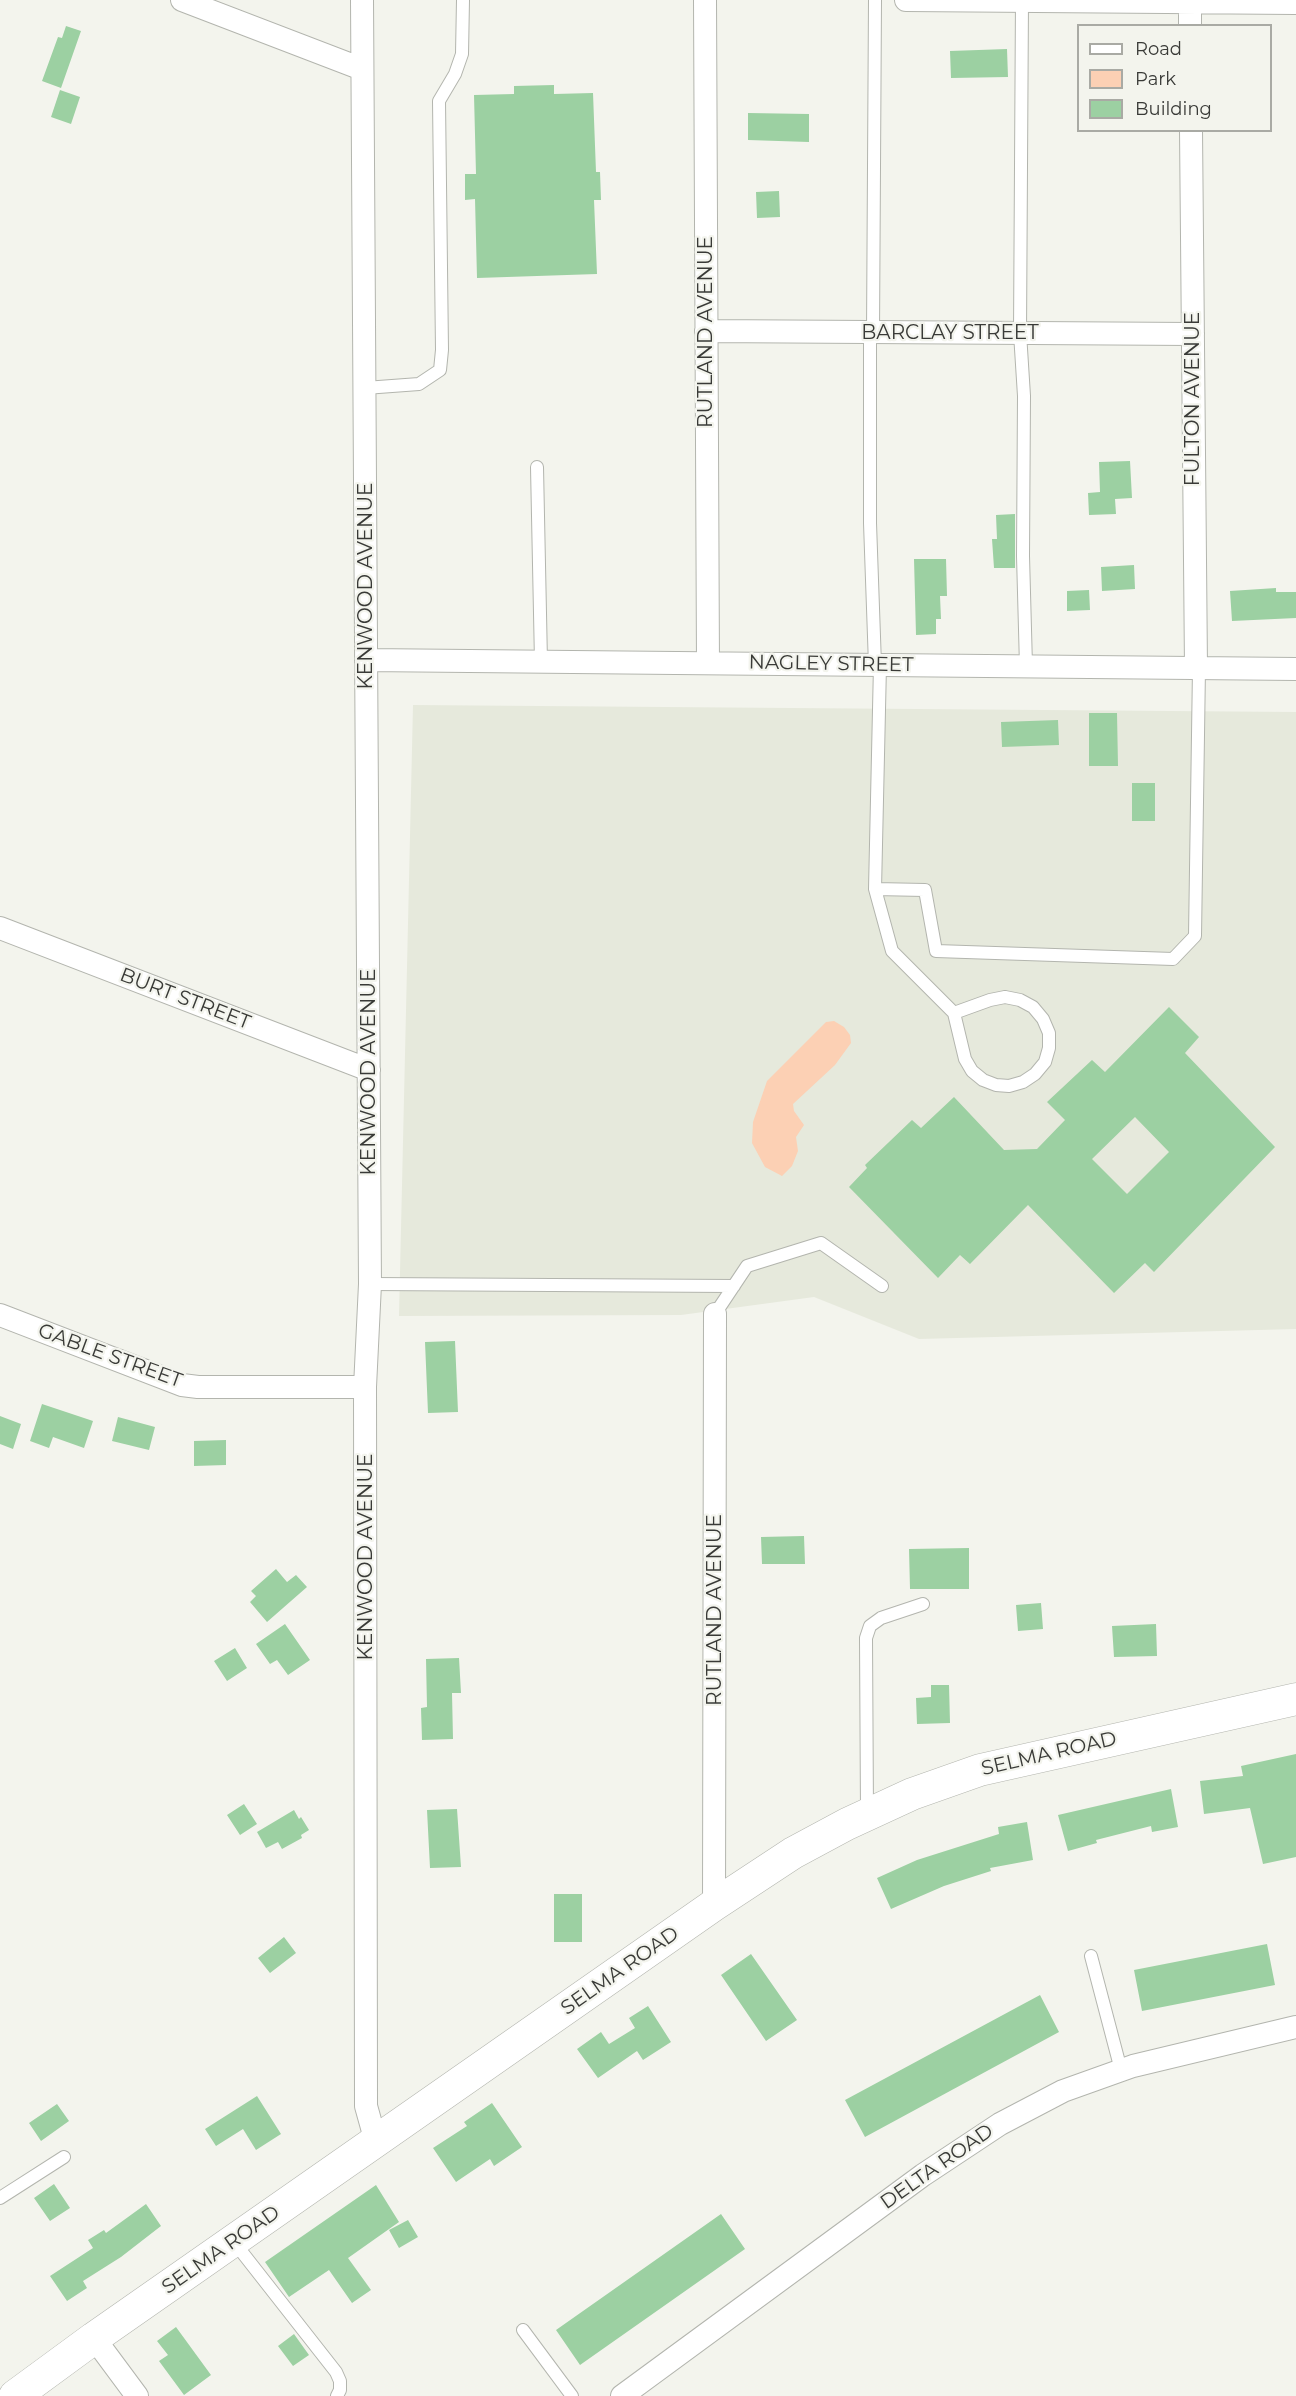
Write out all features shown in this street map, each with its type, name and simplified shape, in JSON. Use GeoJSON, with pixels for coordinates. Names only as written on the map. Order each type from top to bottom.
{"type":"FeatureCollection","features":[{"type":"Feature","properties":{"kind":"street"},"geometry":{"type":"LineString","coordinates":[[182,0],[362,69]]}},
{"type":"Feature","properties":{"kind":"street","name":"KENWOOD AVENUE"},"geometry":{"type":"LineString","coordinates":[[362,0],[370,1284],[365,1388],[366,2106],[376,2142]]}},
{"type":"Feature","properties":{"kind":"street","name":"RUTLAND AVENUE"},"geometry":{"type":"LineString","coordinates":[[705,0],[708,663]]}},
{"type":"Feature","properties":{"kind":"street"},"geometry":{"type":"LineString","coordinates":[[906,0],[1296,3]]}},
{"type":"Feature","properties":{"kind":"street"},"geometry":{"type":"LineString","coordinates":[[1190,1],[1190,24]]}},
{"type":"Feature","properties":{"kind":"street","name":"FULTON AVENUE"},"geometry":{"type":"LineString","coordinates":[[1191,132],[1197,668]]}},
{"type":"Feature","properties":{"kind":"street","name":"BARCLAY STREET"},"geometry":{"type":"LineString","coordinates":[[706,331],[1193,334]]}},
{"type":"Feature","properties":{"kind":"street","name":"NAGLEY STREET"},"geometry":{"type":"LineString","coordinates":[[366,660],[1296,669]]}},
{"type":"Feature","properties":{"kind":"street","name":"BURT STREET"},"geometry":{"type":"LineString","coordinates":[[0,928],[369,1070]]}},
{"type":"Feature","properties":{"kind":"street","name":"RUTLAND AVENUE"},"geometry":{"type":"LineString","coordinates":[[714,1905],[715,1314]]}},
{"type":"Feature","properties":{"kind":"street","name":"GABLE STREET"},"geometry":{"type":"LineString","coordinates":[[0,1315],[182,1385],[365,1388]]}},
{"type":"Feature","properties":{"kind":"street","name":"SELMA ROAD"},"geometry":{"type":"LineString","coordinates":[[15,2396],[94,2338],[714,1905],[792,1854],[867,1814],[912,1794],[980,1770],[1296,1699]]}},
{"type":"Feature","properties":{"kind":"street","name":"DELTA ROAD"},"geometry":{"type":"LineString","coordinates":[[622,2396],[923,2175],[1000,2124],[1063,2091],[1121,2070],[1296,2027]]}},
{"type":"Feature","properties":{"kind":"street"},"geometry":{"type":"LineString","coordinates":[[94,2338],[137,2396]]}},
{"type":"Feature","properties":{"kind":"lane"},"geometry":{"type":"LineString","coordinates":[[364,388],[419,384],[440,370],[442,351],[439,101],[462,54],[463,0]]}},
{"type":"Feature","properties":{"kind":"lane"},"geometry":{"type":"LineString","coordinates":[[875,0],[870,523],[878,665],[875,889],[892,951],[954,1013],[965,1059],[972,1071],[982,1080],[996,1085],[1010,1086],[1023,1082],[1035,1074],[1044,1062],[1049,1048],[1049,1033],[1043,1018],[1033,1007],[1020,1000],[1005,997],[954,1013]]}},
{"type":"Feature","properties":{"kind":"lane"},"geometry":{"type":"LineString","coordinates":[[1022,1],[1020,333],[1024,387],[1023,556],[1026,666]]}},
{"type":"Feature","properties":{"kind":"lane"},"geometry":{"type":"LineString","coordinates":[[537,467],[541,662]]}},
{"type":"Feature","properties":{"kind":"lane"},"geometry":{"type":"LineString","coordinates":[[875,889],[925,890],[936,951],[1173,959],[1195,936],[1197,668]]}},
{"type":"Feature","properties":{"kind":"lane"},"geometry":{"type":"LineString","coordinates":[[715,1314],[747,1266],[821,1243],[882,1286]]}},
{"type":"Feature","properties":{"kind":"lane"},"geometry":{"type":"LineString","coordinates":[[370,1284],[734,1286]]}},
{"type":"Feature","properties":{"kind":"lane"},"geometry":{"type":"LineString","coordinates":[[867,1814],[866,1638],[870,1626],[881,1618],[923,1604]]}},
{"type":"Feature","properties":{"kind":"lane"},"geometry":{"type":"LineString","coordinates":[[1091,1956],[1121,2070]]}},
{"type":"Feature","properties":{"kind":"lane"},"geometry":{"type":"LineString","coordinates":[[0,2198],[64,2157]]}},
{"type":"Feature","properties":{"kind":"lane"},"geometry":{"type":"LineString","coordinates":[[233,2241],[336,2372],[340,2381],[337,2396]]}},
{"type":"Feature","properties":{"kind":"lane"},"geometry":{"type":"LineString","coordinates":[[523,2330],[572,2396]]}},
{"type":"Feature","properties":{"kind":"shaded area"},"geometry":{"type":"Polygon","coordinates":[[[413,705],[1296,712],[1296,1329],[919,1339],[814,1297],[681,1315],[399,1316],[413,705]]]}},
{"type":"Feature","properties":{"kind":"green space"},"geometry":{"type":"Polygon","coordinates":[[[834,1021],[844,1027],[850,1035],[851,1043],[835,1065],[793,1104],[794,1111],[804,1125],[796,1137],[798,1151],[792,1166],[782,1176],[765,1167],[752,1143],[753,1122],[767,1081],[826,1022],[834,1021]]]}},
{"type":"Feature","properties":{"kind":"building"},"geometry":{"type":"Polygon","coordinates":[[[66,26],[81,31],[61,88],[42,81],[58,37],[62,38],[66,26]]]}},
{"type":"Feature","properties":{"kind":"building"},"geometry":{"type":"Polygon","coordinates":[[[1007,49],[1008,77],[951,78],[950,51],[1007,49]]]}},
{"type":"Feature","properties":{"kind":"building"},"geometry":{"type":"Polygon","coordinates":[[[554,85],[554,94],[593,93],[596,172],[600,172],[601,200],[594,200],[597,274],[477,278],[475,199],[465,200],[465,174],[476,174],[474,95],[514,94],[514,86],[554,85]]]}},
{"type":"Feature","properties":{"kind":"building"},"geometry":{"type":"Polygon","coordinates":[[[60,90],[80,97],[71,124],[51,117],[60,90]]]}},
{"type":"Feature","properties":{"kind":"building"},"geometry":{"type":"Polygon","coordinates":[[[748,113],[809,114],[809,142],[748,140],[748,113]]]}},
{"type":"Feature","properties":{"kind":"building"},"geometry":{"type":"Polygon","coordinates":[[[779,191],[780,217],[757,218],[756,192],[779,191]]]}},
{"type":"Feature","properties":{"kind":"building"},"geometry":{"type":"Polygon","coordinates":[[[1130,461],[1132,498],[1115,499],[1116,514],[1089,515],[1088,493],[1100,492],[1099,462],[1130,461]]]}},
{"type":"Feature","properties":{"kind":"building"},"geometry":{"type":"Polygon","coordinates":[[[1015,514],[1015,568],[994,568],[992,539],[997,539],[996,515],[1015,514]]]}},
{"type":"Feature","properties":{"kind":"building"},"geometry":{"type":"Polygon","coordinates":[[[914,559],[946,559],[947,596],[940,596],[941,619],[936,619],[936,634],[916,635],[914,559]]]}},
{"type":"Feature","properties":{"kind":"building"},"geometry":{"type":"Polygon","coordinates":[[[1134,565],[1135,589],[1102,591],[1101,567],[1134,565]]]}},
{"type":"Feature","properties":{"kind":"building"},"geometry":{"type":"Polygon","coordinates":[[[1276,588],[1276,592],[1296,592],[1296,618],[1232,621],[1230,591],[1276,588]]]}},
{"type":"Feature","properties":{"kind":"building"},"geometry":{"type":"Polygon","coordinates":[[[1089,590],[1090,610],[1067,611],[1067,591],[1089,590]]]}},
{"type":"Feature","properties":{"kind":"building"},"geometry":{"type":"Polygon","coordinates":[[[1089,713],[1117,713],[1118,766],[1089,766],[1089,713]]]}},
{"type":"Feature","properties":{"kind":"building"},"geometry":{"type":"Polygon","coordinates":[[[1058,720],[1059,745],[1002,747],[1001,722],[1058,720]]]}},
{"type":"Feature","properties":{"kind":"building"},"geometry":{"type":"Polygon","coordinates":[[[1132,783],[1155,783],[1155,821],[1132,821],[1132,783]]]}},
{"type":"Feature","properties":{"kind":"building"},"geometry":{"type":"Polygon","coordinates":[[[1169,1007],[1199,1037],[1185,1053],[1275,1147],[1154,1272],[1145,1263],[1114,1293],[1028,1205],[970,1264],[960,1255],[938,1278],[849,1187],[867,1168],[865,1165],[912,1120],[921,1128],[954,1097],[1004,1150],[1037,1149],[1065,1120],[1047,1102],[1092,1060],[1105,1072],[1169,1007]],[[1135,1117],[1092,1159],[1127,1194],[1169,1152],[1135,1117]]]}},
{"type":"Feature","properties":{"kind":"building"},"geometry":{"type":"Polygon","coordinates":[[[455,1341],[458,1412],[428,1413],[425,1342],[455,1341]]]}},
{"type":"Feature","properties":{"kind":"building"},"geometry":{"type":"Polygon","coordinates":[[[42,1404],[93,1421],[84,1448],[53,1437],[49,1448],[30,1441],[42,1404]]]}},
{"type":"Feature","properties":{"kind":"building"},"geometry":{"type":"Polygon","coordinates":[[[0,1416],[21,1424],[13,1449],[0,1444],[0,1416]]]}},
{"type":"Feature","properties":{"kind":"building"},"geometry":{"type":"Polygon","coordinates":[[[118,1417],[155,1427],[149,1450],[112,1441],[118,1417]]]}},
{"type":"Feature","properties":{"kind":"building"},"geometry":{"type":"Polygon","coordinates":[[[226,1440],[226,1465],[194,1466],[194,1441],[226,1440]]]}},
{"type":"Feature","properties":{"kind":"building"},"geometry":{"type":"Polygon","coordinates":[[[804,1536],[805,1564],[762,1564],[761,1537],[804,1536]]]}},
{"type":"Feature","properties":{"kind":"building"},"geometry":{"type":"Polygon","coordinates":[[[969,1548],[969,1589],[910,1589],[909,1549],[969,1548]]]}},
{"type":"Feature","properties":{"kind":"building"},"geometry":{"type":"Polygon","coordinates":[[[276,1569],[287,1582],[296,1575],[307,1587],[267,1622],[250,1602],[256,1596],[251,1591],[276,1569]]]}},
{"type":"Feature","properties":{"kind":"building"},"geometry":{"type":"Polygon","coordinates":[[[1041,1603],[1043,1629],[1018,1631],[1016,1605],[1041,1603]]]}},
{"type":"Feature","properties":{"kind":"building"},"geometry":{"type":"Polygon","coordinates":[[[285,1624],[310,1660],[288,1675],[277,1660],[270,1664],[256,1644],[285,1624]]]}},
{"type":"Feature","properties":{"kind":"building"},"geometry":{"type":"Polygon","coordinates":[[[1156,1624],[1157,1656],[1114,1657],[1112,1626],[1156,1624]]]}},
{"type":"Feature","properties":{"kind":"building"},"geometry":{"type":"Polygon","coordinates":[[[235,1648],[247,1668],[227,1681],[214,1661],[235,1648]]]}},
{"type":"Feature","properties":{"kind":"building"},"geometry":{"type":"Polygon","coordinates":[[[459,1658],[461,1693],[452,1693],[453,1739],[422,1740],[421,1708],[427,1707],[426,1659],[459,1658]]]}},
{"type":"Feature","properties":{"kind":"building"},"geometry":{"type":"Polygon","coordinates":[[[931,1685],[949,1685],[950,1723],[917,1724],[916,1698],[931,1697],[931,1685]]]}},
{"type":"Feature","properties":{"kind":"building"},"geometry":{"type":"Polygon","coordinates":[[[1296,1754],[1296,1857],[1263,1864],[1250,1808],[1204,1814],[1200,1781],[1243,1776],[1241,1766],[1296,1754]]]}},
{"type":"Feature","properties":{"kind":"building"},"geometry":{"type":"Polygon","coordinates":[[[1171,1789],[1178,1827],[1152,1832],[1151,1826],[1096,1840],[1097,1843],[1068,1851],[1058,1815],[1171,1789]]]}},
{"type":"Feature","properties":{"kind":"building"},"geometry":{"type":"Polygon","coordinates":[[[244,1804],[257,1824],[240,1835],[227,1815],[244,1804]]]}},
{"type":"Feature","properties":{"kind":"building"},"geometry":{"type":"Polygon","coordinates":[[[457,1809],[461,1867],[430,1868],[427,1810],[457,1809]]]}},
{"type":"Feature","properties":{"kind":"building"},"geometry":{"type":"Polygon","coordinates":[[[294,1810],[309,1830],[301,1835],[302,1838],[282,1849],[278,1842],[266,1848],[257,1832],[294,1810]]]}},
{"type":"Feature","properties":{"kind":"building"},"geometry":{"type":"Polygon","coordinates":[[[1027,1822],[1033,1860],[990,1868],[991,1871],[944,1886],[891,1909],[877,1878],[917,1860],[999,1834],[998,1827],[1027,1822]]]}},
{"type":"Feature","properties":{"kind":"building"},"geometry":{"type":"Polygon","coordinates":[[[554,1894],[582,1894],[582,1942],[554,1942],[554,1894]]]}},
{"type":"Feature","properties":{"kind":"building"},"geometry":{"type":"Polygon","coordinates":[[[284,1937],[296,1953],[270,1973],[258,1958],[284,1937]]]}},
{"type":"Feature","properties":{"kind":"building"},"geometry":{"type":"Polygon","coordinates":[[[1267,1944],[1275,1985],[1142,2011],[1134,1970],[1267,1944]]]}},
{"type":"Feature","properties":{"kind":"building"},"geometry":{"type":"Polygon","coordinates":[[[751,1954],[797,2020],[766,2041],[721,1975],[751,1954]]]}},
{"type":"Feature","properties":{"kind":"building"},"geometry":{"type":"Polygon","coordinates":[[[1040,1995],[1059,2032],[865,2137],[845,2100],[1040,1995]]]}},
{"type":"Feature","properties":{"kind":"building"},"geometry":{"type":"Polygon","coordinates":[[[648,2006],[671,2042],[643,2060],[637,2051],[598,2078],[577,2049],[601,2032],[609,2044],[635,2028],[629,2018],[648,2006]]]}},
{"type":"Feature","properties":{"kind":"building"},"geometry":{"type":"Polygon","coordinates":[[[257,2096],[281,2134],[256,2150],[243,2129],[216,2146],[205,2129],[257,2096]]]}},
{"type":"Feature","properties":{"kind":"building"},"geometry":{"type":"Polygon","coordinates":[[[492,2103],[522,2147],[494,2166],[490,2159],[456,2182],[433,2148],[467,2126],[464,2122],[492,2103]]]}},
{"type":"Feature","properties":{"kind":"building"},"geometry":{"type":"Polygon","coordinates":[[[57,2104],[69,2121],[41,2141],[29,2123],[57,2104]]]}},
{"type":"Feature","properties":{"kind":"building"},"geometry":{"type":"Polygon","coordinates":[[[54,2184],[70,2208],[50,2221],[34,2198],[54,2184]]]}},
{"type":"Feature","properties":{"kind":"building"},"geometry":{"type":"Polygon","coordinates":[[[376,2185],[399,2222],[348,2258],[371,2290],[352,2303],[329,2270],[289,2297],[265,2262],[376,2185]]]}},
{"type":"Feature","properties":{"kind":"building"},"geometry":{"type":"Polygon","coordinates":[[[146,2204],[161,2226],[121,2257],[83,2281],[87,2288],[67,2301],[50,2276],[93,2248],[88,2240],[104,2230],[106,2233],[146,2204]]]}},
{"type":"Feature","properties":{"kind":"building"},"geometry":{"type":"Polygon","coordinates":[[[721,2214],[745,2249],[580,2365],[556,2330],[721,2214]]]}},
{"type":"Feature","properties":{"kind":"building"},"geometry":{"type":"Polygon","coordinates":[[[408,2220],[418,2237],[399,2248],[389,2230],[408,2220]]]}},
{"type":"Feature","properties":{"kind":"building"},"geometry":{"type":"Polygon","coordinates":[[[176,2327],[211,2375],[184,2395],[159,2361],[168,2355],[157,2341],[176,2327]]]}},
{"type":"Feature","properties":{"kind":"building"},"geometry":{"type":"Polygon","coordinates":[[[294,2334],[309,2355],[293,2366],[278,2346],[294,2334]]]}}]}
